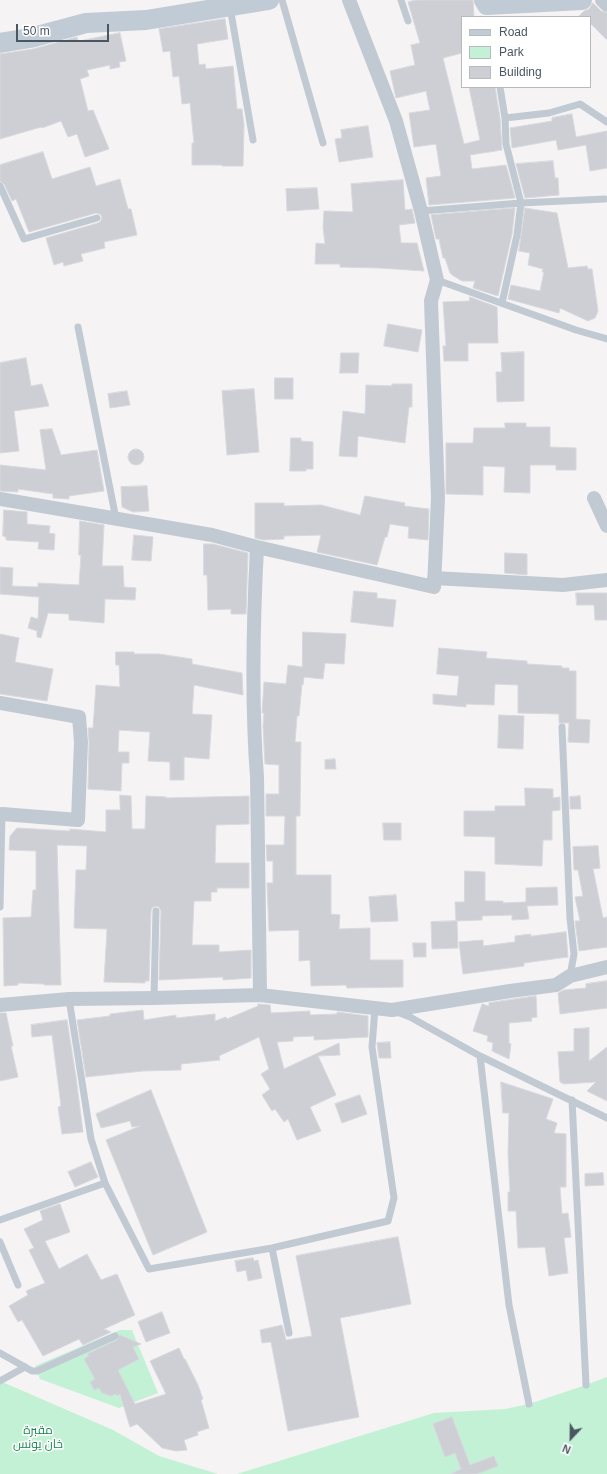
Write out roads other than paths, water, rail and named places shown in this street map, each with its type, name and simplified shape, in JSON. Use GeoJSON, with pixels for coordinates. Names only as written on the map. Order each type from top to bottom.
{"type":"FeatureCollection","features":[{"type":"Feature","properties":{"kind":"street"},"geometry":{"type":"LineString","coordinates":[[0,43],[30,38],[86,23],[146,20],[269,0]]}},
{"type":"Feature","properties":{"kind":"street"},"geometry":{"type":"LineString","coordinates":[[0,499],[212,535],[257,547],[434,587],[438,498],[431,301],[437,280],[421,211],[396,121],[350,0]]}},
{"type":"Feature","properties":{"kind":"street"},"geometry":{"type":"LineString","coordinates":[[486,4],[582,0]]}},
{"type":"Feature","properties":{"kind":"street"},"geometry":{"type":"LineString","coordinates":[[602,0],[607,5]]}},
{"type":"Feature","properties":{"kind":"street"},"geometry":{"type":"LineString","coordinates":[[594,498],[607,526]]}},
{"type":"Feature","properties":{"kind":"street"},"geometry":{"type":"LineString","coordinates":[[257,547],[253,621],[254,744],[257,777],[260,995]]}},
{"type":"Feature","properties":{"kind":"street"},"geometry":{"type":"LineString","coordinates":[[434,578],[563,585],[607,580]]}},
{"type":"Feature","properties":{"kind":"street"},"geometry":{"type":"LineString","coordinates":[[0,703],[79,716],[81,742],[78,820],[1,814]]}},
{"type":"Feature","properties":{"kind":"street"},"geometry":{"type":"LineString","coordinates":[[0,1005],[69,999],[260,995],[392,1010],[556,985],[570,976],[607,967]]}},
{"type":"Feature","properties":{"kind":"lane"},"geometry":{"type":"LineString","coordinates":[[282,0],[322,143]]}},
{"type":"Feature","properties":{"kind":"lane"},"geometry":{"type":"LineString","coordinates":[[401,0],[408,21]]}},
{"type":"Feature","properties":{"kind":"lane"},"geometry":{"type":"LineString","coordinates":[[230,6],[253,140]]}},
{"type":"Feature","properties":{"kind":"lane"},"geometry":{"type":"LineString","coordinates":[[500,88],[505,118],[506,144],[521,203],[517,235],[502,303]]}},
{"type":"Feature","properties":{"kind":"lane"},"geometry":{"type":"LineString","coordinates":[[505,118],[549,113],[580,104],[607,122]]}},
{"type":"Feature","properties":{"kind":"lane"},"geometry":{"type":"LineString","coordinates":[[0,186],[24,239],[97,218]]}},
{"type":"Feature","properties":{"kind":"lane"},"geometry":{"type":"LineString","coordinates":[[421,211],[521,203],[604,199]]}},
{"type":"Feature","properties":{"kind":"lane"},"geometry":{"type":"LineString","coordinates":[[437,280],[576,330],[607,339]]}},
{"type":"Feature","properties":{"kind":"lane"},"geometry":{"type":"LineString","coordinates":[[78,327],[116,519]]}},
{"type":"Feature","properties":{"kind":"lane"},"geometry":{"type":"LineString","coordinates":[[562,727],[570,918],[574,954],[570,976]]}},
{"type":"Feature","properties":{"kind":"lane"},"geometry":{"type":"LineString","coordinates":[[0,906],[1,814]]}},
{"type":"Feature","properties":{"kind":"lane"},"geometry":{"type":"LineString","coordinates":[[154,998],[156,911]]}},
{"type":"Feature","properties":{"kind":"lane"},"geometry":{"type":"LineString","coordinates":[[69,999],[91,1139],[105,1183],[149,1269],[272,1248],[388,1221],[394,1198],[372,1047],[375,1008]]}},
{"type":"Feature","properties":{"kind":"lane"},"geometry":{"type":"LineString","coordinates":[[392,1010],[410,1017],[480,1056],[607,1118]]}},
{"type":"Feature","properties":{"kind":"lane"},"geometry":{"type":"LineString","coordinates":[[480,1056],[508,1305],[529,1404]]}},
{"type":"Feature","properties":{"kind":"lane"},"geometry":{"type":"LineString","coordinates":[[572,1100],[586,1385]]}},
{"type":"Feature","properties":{"kind":"lane"},"geometry":{"type":"LineString","coordinates":[[0,1220],[105,1183]]}},
{"type":"Feature","properties":{"kind":"lane"},"geometry":{"type":"LineString","coordinates":[[0,1242],[18,1285]]}},
{"type":"Feature","properties":{"kind":"lane"},"geometry":{"type":"LineString","coordinates":[[272,1248],[289,1333]]}},
{"type":"Feature","properties":{"kind":"lane"},"geometry":{"type":"LineString","coordinates":[[0,1353],[32,1371],[37,1371],[115,1336]]}},
{"type":"Feature","properties":{"kind":"lane"},"geometry":{"type":"LineString","coordinates":[[0,1382],[25,1367]]}},
{"type":"Feature","properties":{"kind":"park label","name":"مقبرة خان يونس"},"geometry":{"type":"Point","coordinates":[38,1438]}}]}
